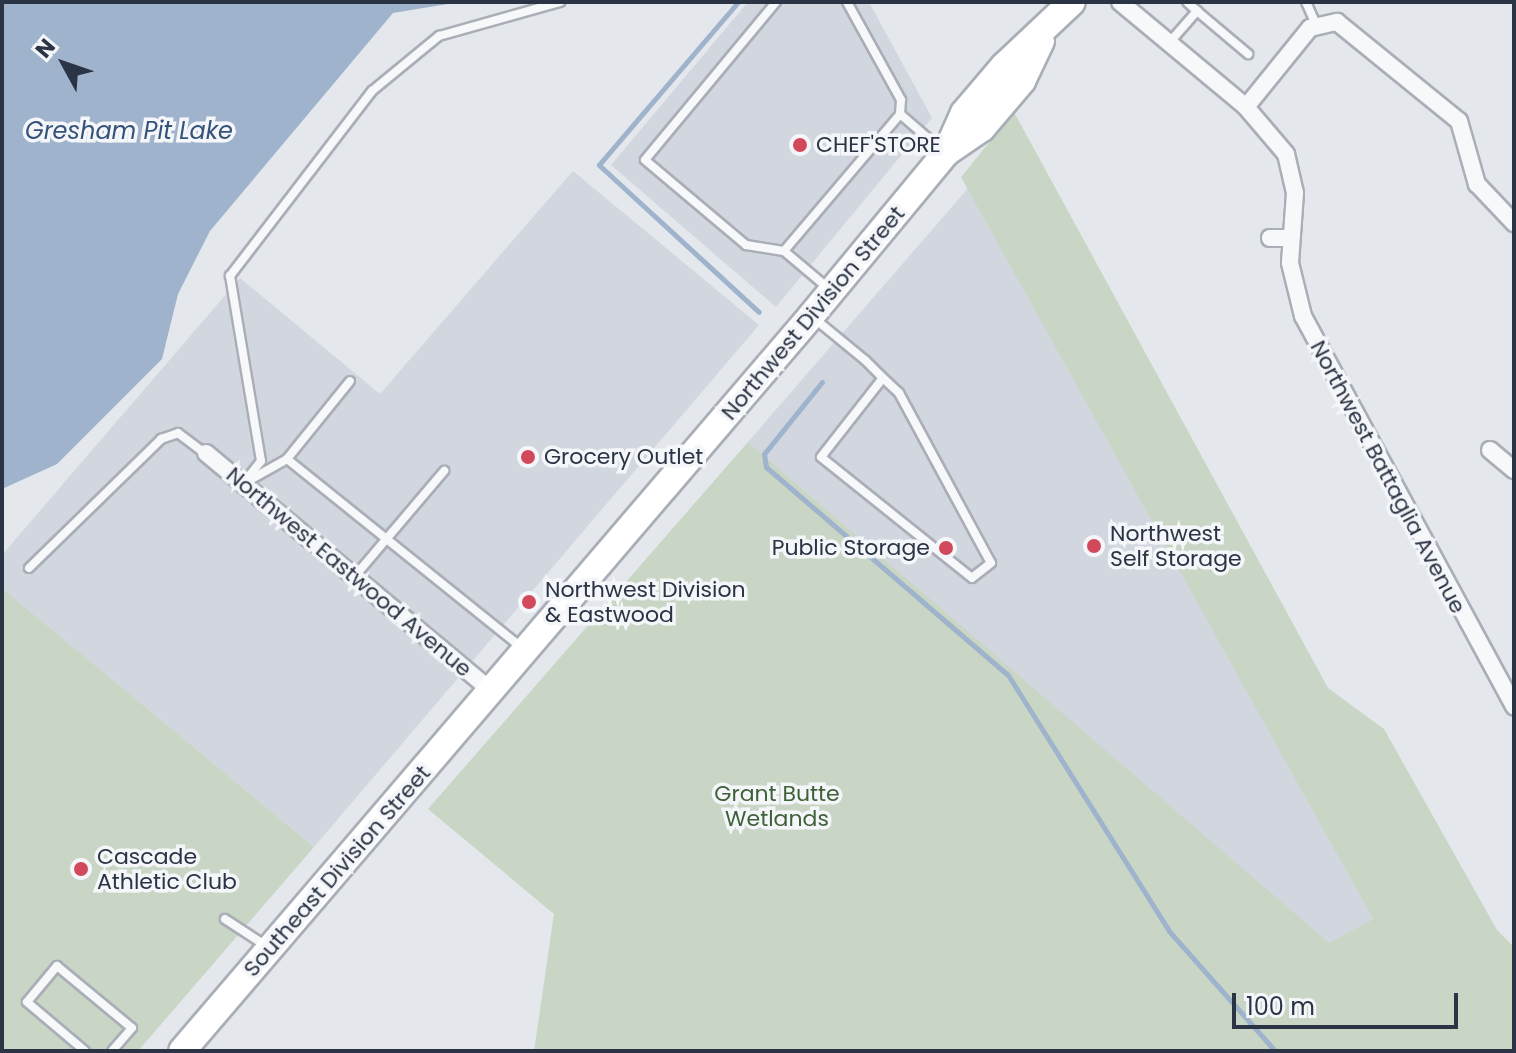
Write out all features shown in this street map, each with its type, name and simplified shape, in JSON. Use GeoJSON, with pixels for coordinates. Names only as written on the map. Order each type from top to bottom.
{"type":"FeatureCollection","features":[{"type":"Feature","properties":{"kind":"main road","name":"Northwest Division Street"},"geometry":{"type":"LineString","coordinates":[[492,691],[946,153],[982,128],[1022,81],[1042,38],[1072,2]]}},
{"type":"Feature","properties":{"kind":"main road","name":"Southeast Division Street"},"geometry":{"type":"LineString","coordinates":[[182,1051],[492,691]]}},
{"type":"Feature","properties":{"kind":"street","name":"Northwest Battaglia Avenue"},"geometry":{"type":"LineString","coordinates":[[1120,2],[1246,107],[1277,139],[1293,170],[1290,238],[1294,289],[1319,351],[1514,707]]}},
{"type":"Feature","properties":{"kind":"street"},"geometry":{"type":"LineString","coordinates":[[1246,107],[1316,24],[1330,20],[1347,28],[1452,114],[1477,184],[1514,223]]}},
{"type":"Feature","properties":{"kind":"street"},"geometry":{"type":"LineString","coordinates":[[1270,238],[1290,238]]}},
{"type":"Feature","properties":{"kind":"street"},"geometry":{"type":"LineString","coordinates":[[1490,450],[1514,470]]}},
{"type":"Feature","properties":{"kind":"street","name":"Northwest Eastwood Avenue"},"geometry":{"type":"LineString","coordinates":[[206,453],[492,691]]}},
{"type":"Feature","properties":{"kind":"lane"},"geometry":{"type":"LineString","coordinates":[[242,484],[261,461],[230,276],[372,91],[428,45],[560,2]]}},
{"type":"Feature","properties":{"kind":"lane"},"geometry":{"type":"LineString","coordinates":[[776,2],[645,160],[746,245],[784,251],[831,291]]}},
{"type":"Feature","properties":{"kind":"lane"},"geometry":{"type":"LineString","coordinates":[[784,251],[900,114],[901,100],[847,2]]}},
{"type":"Feature","properties":{"kind":"lane"},"geometry":{"type":"LineString","coordinates":[[1187,2],[1248,54]]}},
{"type":"Feature","properties":{"kind":"lane"},"geometry":{"type":"LineString","coordinates":[[1306,2],[1316,24]]}},
{"type":"Feature","properties":{"kind":"lane"},"geometry":{"type":"LineString","coordinates":[[1169,43],[1197,11]]}},
{"type":"Feature","properties":{"kind":"lane"},"geometry":{"type":"LineString","coordinates":[[900,114],[946,153]]}},
{"type":"Feature","properties":{"kind":"lane"},"geometry":{"type":"LineString","coordinates":[[811,316],[883,378],[935,455],[991,563],[972,578],[821,457],[883,378]]}},
{"type":"Feature","properties":{"kind":"lane"},"geometry":{"type":"LineString","coordinates":[[242,484],[287,459],[350,381]]}},
{"type":"Feature","properties":{"kind":"lane"},"geometry":{"type":"LineString","coordinates":[[29,568],[161,439],[178,433],[206,453]]}},
{"type":"Feature","properties":{"kind":"lane"},"geometry":{"type":"LineString","coordinates":[[287,459],[526,651]]}},
{"type":"Feature","properties":{"kind":"lane"},"geometry":{"type":"LineString","coordinates":[[354,577],[444,471]]}},
{"type":"Feature","properties":{"kind":"lane"},"geometry":{"type":"LineString","coordinates":[[225,919],[270,948]]}},
{"type":"Feature","properties":{"kind":"lane"},"geometry":{"type":"LineString","coordinates":[[85,1051],[27,1002],[57,966],[132,1028],[117,1049]]}},
{"type":"Feature","properties":{"kind":"shaded area"},"geometry":{"type":"Polygon","coordinates":[[[748,2],[869,2],[932,118],[776,307],[611,165],[748,2]]]}},
{"type":"Feature","properties":{"kind":"shaded area"},"geometry":{"type":"Polygon","coordinates":[[[573,171],[759,325],[314,847],[2,588],[2,555],[240,278],[380,394],[573,171]]]}},
{"type":"Feature","properties":{"kind":"shaded area","name":"Northwest Self Storage"},"geometry":{"type":"Polygon","coordinates":[[[970,186],[1373,919],[1329,944],[748,442],[970,186]]]}},
{"type":"Feature","properties":{"kind":"green space","name":"Grant Butte Wetlands"},"geometry":{"type":"Polygon","coordinates":[[[1014,112],[1328,688],[1384,729],[1497,930],[1514,947],[1514,1051],[534,1051],[554,914],[428,809],[748,442],[1329,943],[1373,919],[961,177],[1014,112]]]}},
{"type":"Feature","properties":{"kind":"green space"},"geometry":{"type":"Polygon","coordinates":[[[2,588],[314,847],[138,1051],[2,1051],[2,588]]]}},
{"type":"Feature","properties":{"kind":"water","name":"Gresham Pit Lake"},"geometry":{"type":"Polygon","coordinates":[[[2,2],[460,2],[393,13],[210,231],[178,294],[162,359],[57,464],[2,489],[2,2]]]}},
{"type":"Feature","properties":{"kind":"waterway"},"geometry":{"type":"LineString","coordinates":[[738,2],[599,165],[759,312]]}},
{"type":"Feature","properties":{"kind":"waterway"},"geometry":{"type":"LineString","coordinates":[[822,382],[764,454],[766,467],[1008,675],[1169,931],[1275,1051]]}},
{"type":"Feature","properties":{"kind":"place","name":"CHEF'STORE"},"geometry":{"type":"Point","coordinates":[800,145]}},
{"type":"Feature","properties":{"kind":"place","name":"Grocery Outlet"},"geometry":{"type":"Point","coordinates":[528,457]}},
{"type":"Feature","properties":{"kind":"place","name":"Northwest Self Storage"},"geometry":{"type":"Point","coordinates":[1094,546]}},
{"type":"Feature","properties":{"kind":"place","name":"Public Storage"},"geometry":{"type":"Point","coordinates":[946,548]}},
{"type":"Feature","properties":{"kind":"place","name":"Northwest Division & Eastwood"},"geometry":{"type":"Point","coordinates":[529,602]}},
{"type":"Feature","properties":{"kind":"place","name":"Cascade Athletic Club"},"geometry":{"type":"Point","coordinates":[81,869]}}]}
